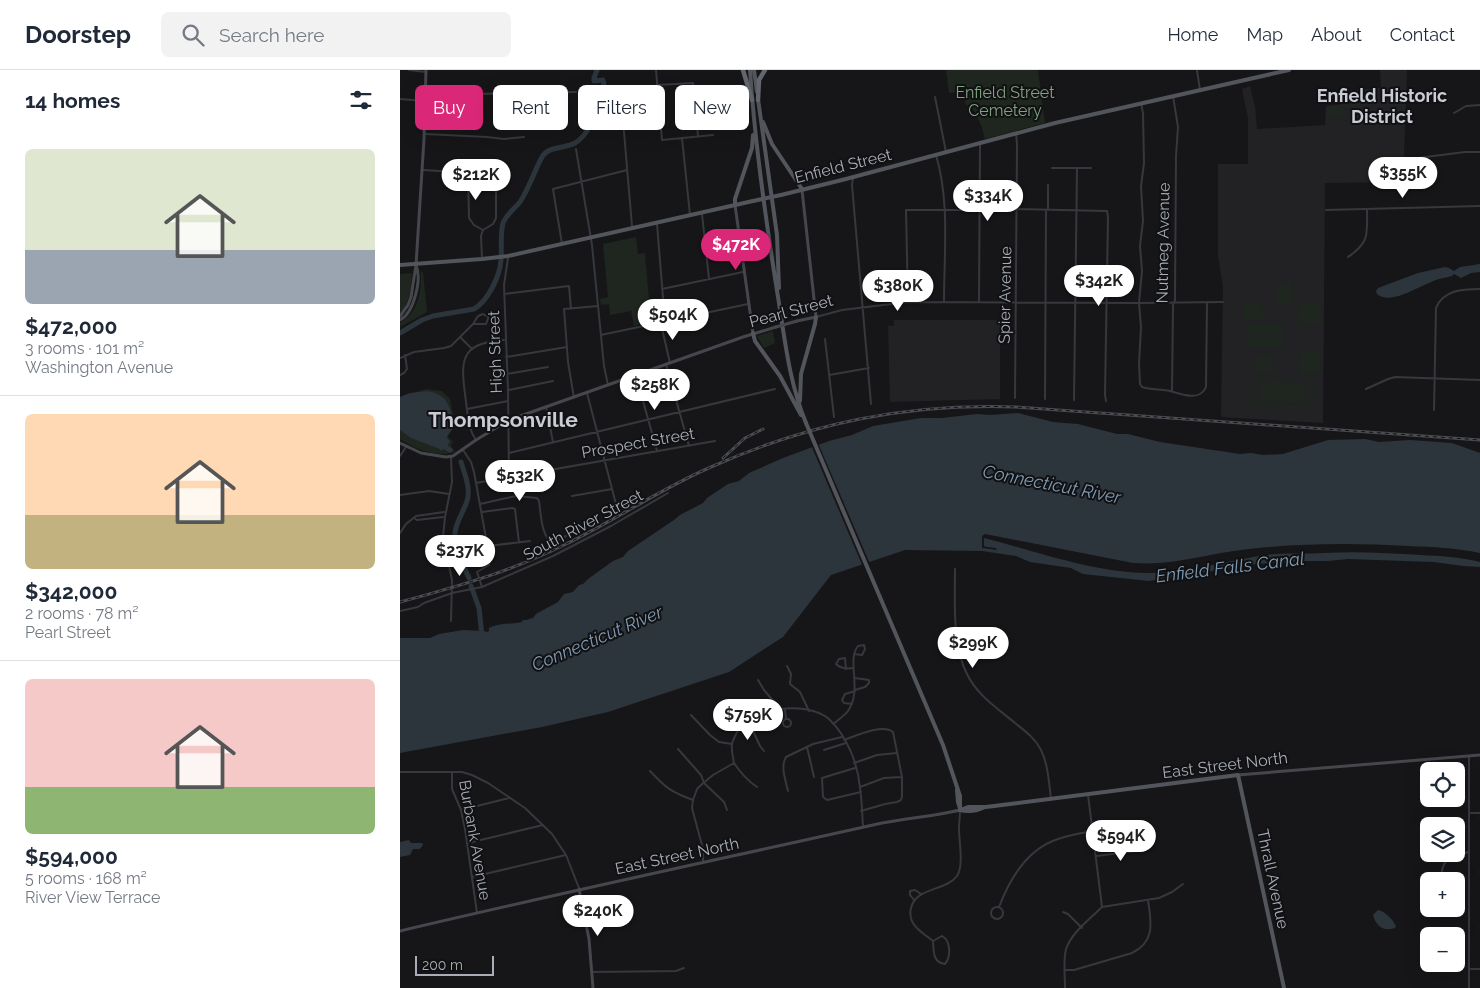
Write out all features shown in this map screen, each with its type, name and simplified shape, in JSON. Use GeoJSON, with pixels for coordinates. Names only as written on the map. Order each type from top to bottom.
{"type":"FeatureCollection","features":[{"type":"Feature","properties":{"kind":"highway"},"geometry":{"type":"LineString","coordinates":[[743,70],[755,100]]}},
{"type":"Feature","properties":{"kind":"highway"},"geometry":{"type":"LineString","coordinates":[[755,100],[759,80],[765,70]]}},
{"type":"Feature","properties":{"kind":"main road"},"geometry":{"type":"LineString","coordinates":[[750,70],[755,100],[772,144],[802,189],[816,324],[800,374],[800,406]]}},
{"type":"Feature","properties":{"kind":"main road"},"geometry":{"type":"LineString","coordinates":[[754,70],[755,100],[752,148],[735,200],[753,333],[755,341],[777,371],[806,422]]}},
{"type":"Feature","properties":{"kind":"main road","name":"Enfield Street"},"geometry":{"type":"LineString","coordinates":[[400,266],[498,258],[632,229],[853,177],[1016,133],[1288,70]]}},
{"type":"Feature","properties":{"kind":"main road"},"geometry":{"type":"LineString","coordinates":[[425,85],[426,71]]}},
{"type":"Feature","properties":{"kind":"main road"},"geometry":{"type":"LineString","coordinates":[[760,114],[777,235],[778,297]]}},
{"type":"Feature","properties":{"kind":"main road"},"geometry":{"type":"LineString","coordinates":[[754,125],[778,297],[791,373],[800,406],[941,740],[960,796],[960,810]]}},
{"type":"Feature","properties":{"kind":"main road"},"geometry":{"type":"LineString","coordinates":[[400,318],[411,297],[416,264],[425,130]]}},
{"type":"Feature","properties":{"kind":"main road","name":"Pearl Street"},"geometry":{"type":"LineString","coordinates":[[451,457],[509,420],[753,333],[816,317]]}},
{"type":"Feature","properties":{"kind":"main road"},"geometry":{"type":"LineString","coordinates":[[400,443],[421,454],[451,457]]}},
{"type":"Feature","properties":{"kind":"main road","name":"East Street North"},"geometry":{"type":"LineString","coordinates":[[400,931],[579,889],[968,807],[986,807],[1238,775],[1480,755]]}},
{"type":"Feature","properties":{"kind":"main road","name":"Thrall Avenue"},"geometry":{"type":"LineString","coordinates":[[1238,775],[1284,988]]}},
{"type":"Feature","properties":{"kind":"main road"},"geometry":{"type":"LineString","coordinates":[[579,889],[589,939],[593,988]]}},
{"type":"Feature","properties":{"kind":"street"},"geometry":{"type":"LineString","coordinates":[[409,70],[426,71]]}},
{"type":"Feature","properties":{"kind":"street"},"geometry":{"type":"LineString","coordinates":[[656,70],[658,85]]}},
{"type":"Feature","properties":{"kind":"street"},"geometry":{"type":"LineString","coordinates":[[1197,70],[1200,90]]}},
{"type":"Feature","properties":{"kind":"street"},"geometry":{"type":"LineString","coordinates":[[665,85],[693,82],[698,136]]}},
{"type":"Feature","properties":{"kind":"street"},"geometry":{"type":"LineString","coordinates":[[483,94],[576,92]]}},
{"type":"Feature","properties":{"kind":"street"},"geometry":{"type":"LineString","coordinates":[[935,96],[946,152]]}},
{"type":"Feature","properties":{"kind":"street","name":"Nutmeg Avenue"},"geometry":{"type":"LineString","coordinates":[[1172,391],[1178,127],[1173,96]]}},
{"type":"Feature","properties":{"kind":"street"},"geometry":{"type":"LineString","coordinates":[[400,99],[415,100]]}},
{"type":"Feature","properties":{"kind":"street"},"geometry":{"type":"LineString","coordinates":[[1141,103],[1144,163],[1141,186],[1143,215],[1140,240],[1142,271],[1139,303],[1141,327],[1139,364],[1140,384],[1144,388],[1172,391],[1176,394],[1195,395],[1202,393],[1206,387],[1207,302]]}},
{"type":"Feature","properties":{"kind":"street"},"geometry":{"type":"LineString","coordinates":[[1454,113],[1466,106],[1480,105]]}},
{"type":"Feature","properties":{"kind":"street"},"geometry":{"type":"LineString","coordinates":[[624,130],[632,229]]}},
{"type":"Feature","properties":{"kind":"street"},"geometry":{"type":"LineString","coordinates":[[661,130],[662,140],[713,135]]}},
{"type":"Feature","properties":{"kind":"street","name":"Spier Avenue"},"geometry":{"type":"LineString","coordinates":[[1015,398],[1016,133]]}},
{"type":"Feature","properties":{"kind":"street"},"geometry":{"type":"LineString","coordinates":[[425,134],[504,139],[524,137]]}},
{"type":"Feature","properties":{"kind":"street"},"geometry":{"type":"LineString","coordinates":[[682,138],[690,216]]}},
{"type":"Feature","properties":{"kind":"street"},"geometry":{"type":"LineString","coordinates":[[978,302],[979,143]]}},
{"type":"Feature","properties":{"kind":"street"},"geometry":{"type":"LineString","coordinates":[[576,149],[591,238],[604,366],[608,385]]}},
{"type":"Feature","properties":{"kind":"street"},"geometry":{"type":"LineString","coordinates":[[1402,160],[1465,152],[1480,152]]}},
{"type":"Feature","properties":{"kind":"street"},"geometry":{"type":"LineString","coordinates":[[936,155],[945,209],[944,301]]}},
{"type":"Feature","properties":{"kind":"street"},"geometry":{"type":"LineString","coordinates":[[1052,168],[1091,168]]}},
{"type":"Feature","properties":{"kind":"street"},"geometry":{"type":"LineString","coordinates":[[1074,400],[1077,169]]}},
{"type":"Feature","properties":{"kind":"street"},"geometry":{"type":"LineString","coordinates":[[423,170],[493,175],[497,178],[496,218],[493,224],[482,230]]}},
{"type":"Feature","properties":{"kind":"street"},"geometry":{"type":"LineString","coordinates":[[562,244],[553,189],[627,170]]}},
{"type":"Feature","properties":{"kind":"street"},"geometry":{"type":"LineString","coordinates":[[468,173],[469,218],[474,225],[482,230]]}},
{"type":"Feature","properties":{"kind":"street"},"geometry":{"type":"LineString","coordinates":[[853,177],[852,185],[871,404]]}},
{"type":"Feature","properties":{"kind":"street"},"geometry":{"type":"LineString","coordinates":[[847,178],[852,185]]}},
{"type":"Feature","properties":{"kind":"street"},"geometry":{"type":"LineString","coordinates":[[1045,399],[1048,186]]}},
{"type":"Feature","properties":{"kind":"street"},"geometry":{"type":"LineString","coordinates":[[1326,210],[1480,206]]}},
{"type":"Feature","properties":{"kind":"street"},"geometry":{"type":"LineString","coordinates":[[1017,209],[1107,211],[1106,401]]}},
{"type":"Feature","properties":{"kind":"street"},"geometry":{"type":"LineString","coordinates":[[1348,257],[1361,246],[1367,236],[1367,209]]}},
{"type":"Feature","properties":{"kind":"street"},"geometry":{"type":"LineString","coordinates":[[908,302],[906,210],[980,210]]}},
{"type":"Feature","properties":{"kind":"street"},"geometry":{"type":"LineString","coordinates":[[701,213],[710,278]]}},
{"type":"Feature","properties":{"kind":"street"},"geometry":{"type":"LineString","coordinates":[[657,223],[666,322]]}},
{"type":"Feature","properties":{"kind":"street"},"geometry":{"type":"LineString","coordinates":[[482,230],[482,260]]}},
{"type":"Feature","properties":{"kind":"street","name":"High Street"},"geometry":{"type":"LineString","coordinates":[[506,256],[504,294],[509,420],[509,477]]}},
{"type":"Feature","properties":{"kind":"street"},"geometry":{"type":"LineString","coordinates":[[662,289],[745,271]]}},
{"type":"Feature","properties":{"kind":"street"},"geometry":{"type":"LineString","coordinates":[[504,294],[569,286],[571,309]]}},
{"type":"Feature","properties":{"kind":"street"},"geometry":{"type":"LineString","coordinates":[[1434,410],[1435,319],[1438,304],[1456,290],[1480,289]]}},
{"type":"Feature","properties":{"kind":"street","name":"Pearl Street"},"geometry":{"type":"LineString","coordinates":[[816,317],[842,310],[908,302],[1223,302]]}},
{"type":"Feature","properties":{"kind":"street"},"geometry":{"type":"LineString","coordinates":[[601,335],[749,304]]}},
{"type":"Feature","properties":{"kind":"street"},"geometry":{"type":"LineString","coordinates":[[574,398],[564,309],[598,306]]}},
{"type":"Feature","properties":{"kind":"street"},"geometry":{"type":"LineString","coordinates":[[400,358],[414,352],[449,347],[460,338],[472,324],[480,315],[484,314],[488,317],[486,324],[472,324]]}},
{"type":"Feature","properties":{"kind":"street"},"geometry":{"type":"LineString","coordinates":[[660,323],[679,412],[689,446]]}},
{"type":"Feature","properties":{"kind":"street"},"geometry":{"type":"LineString","coordinates":[[460,338],[472,349]]}},
{"type":"Feature","properties":{"kind":"street"},"geometry":{"type":"LineString","coordinates":[[825,339],[834,416]]}},
{"type":"Feature","properties":{"kind":"street"},"geometry":{"type":"LineString","coordinates":[[476,440],[470,429],[467,409],[463,366],[466,356],[472,349],[485,342],[506,340]]}},
{"type":"Feature","properties":{"kind":"street"},"geometry":{"type":"LineString","coordinates":[[506,357],[567,347]]}},
{"type":"Feature","properties":{"kind":"street"},"geometry":{"type":"LineString","coordinates":[[400,374],[404,373],[407,369],[405,355]]}},
{"type":"Feature","properties":{"kind":"street"},"geometry":{"type":"LineString","coordinates":[[507,374],[548,367]]}},
{"type":"Feature","properties":{"kind":"street"},"geometry":{"type":"LineString","coordinates":[[829,375],[868,368]]}},
{"type":"Feature","properties":{"kind":"street"},"geometry":{"type":"LineString","coordinates":[[636,375],[657,451]]}},
{"type":"Feature","properties":{"kind":"street"},"geometry":{"type":"LineString","coordinates":[[1366,389],[1388,379],[1395,378],[1480,380]]}},
{"type":"Feature","properties":{"kind":"street"},"geometry":{"type":"LineString","coordinates":[[508,390],[553,381]]}},
{"type":"Feature","properties":{"kind":"street"},"geometry":{"type":"LineString","coordinates":[[509,453],[774,389]]}},
{"type":"Feature","properties":{"kind":"street"},"geometry":{"type":"LineString","coordinates":[[587,392],[617,508]]}},
{"type":"Feature","properties":{"kind":"street"},"geometry":{"type":"LineString","coordinates":[[467,409],[508,401]]}},
{"type":"Feature","properties":{"kind":"street"},"geometry":{"type":"LineString","coordinates":[[546,407],[553,442]]}},
{"type":"Feature","properties":{"kind":"street","name":"Prospect Street"},"geometry":{"type":"LineString","coordinates":[[476,483],[715,440]]}},
{"type":"Feature","properties":{"kind":"street"},"geometry":{"type":"LineString","coordinates":[[400,456],[406,447]]}},
{"type":"Feature","properties":{"kind":"street"},"geometry":{"type":"LineString","coordinates":[[463,450],[472,466],[488,546],[490,564],[477,572],[482,587]]}},
{"type":"Feature","properties":{"kind":"street"},"geometry":{"type":"LineString","coordinates":[[451,457],[452,476],[443,540],[452,580],[451,621]]}},
{"type":"Feature","properties":{"kind":"street"},"geometry":{"type":"LineString","coordinates":[[572,496],[612,489]]}},
{"type":"Feature","properties":{"kind":"street"},"geometry":{"type":"LineString","coordinates":[[400,495],[429,491],[449,494]]}},
{"type":"Feature","properties":{"kind":"street","name":"South River Street"},"geometry":{"type":"LineString","coordinates":[[400,611],[452,593],[482,587],[553,556],[611,526],[668,492]]}},
{"type":"Feature","properties":{"kind":"street"},"geometry":{"type":"LineString","coordinates":[[480,504],[517,496],[537,498],[543,530],[549,542],[552,543],[590,524],[592,521]]}},
{"type":"Feature","properties":{"kind":"street"},"geometry":{"type":"LineString","coordinates":[[482,512],[515,509],[519,543]]}},
{"type":"Feature","properties":{"kind":"street"},"geometry":{"type":"LineString","coordinates":[[400,533],[406,524],[416,516],[446,512]]}},
{"type":"Feature","properties":{"kind":"street"},"geometry":{"type":"LineString","coordinates":[[414,518],[417,520],[445,517]]}},
{"type":"Feature","properties":{"kind":"street"},"geometry":{"type":"LineString","coordinates":[[488,546],[530,541]]}},
{"type":"Feature","properties":{"kind":"street"},"geometry":{"type":"LineString","coordinates":[[955,568],[957,636],[960,658],[964,668],[979,693],[1030,735],[1037,744],[1045,760],[1051,799]]}},
{"type":"Feature","properties":{"kind":"street"},"geometry":{"type":"LineString","coordinates":[[833,724],[848,712],[852,704],[855,690],[854,654],[858,646],[864,645],[865,650],[862,655],[854,654]]}},
{"type":"Feature","properties":{"kind":"street"},"geometry":{"type":"LineString","coordinates":[[846,669],[845,658],[839,659],[836,664],[846,669],[854,668]]}},
{"type":"Feature","properties":{"kind":"street"},"geometry":{"type":"LineString","coordinates":[[787,666],[791,674],[790,684],[800,692],[809,711]]}},
{"type":"Feature","properties":{"kind":"street"},"geometry":{"type":"LineString","coordinates":[[852,704],[844,703],[842,700],[845,694],[865,687],[869,683],[869,680],[866,678],[855,678]]}},
{"type":"Feature","properties":{"kind":"street"},"geometry":{"type":"LineString","coordinates":[[758,680],[775,703],[777,709]]}},
{"type":"Feature","properties":{"kind":"street"},"geometry":{"type":"LineString","coordinates":[[732,705],[748,720],[764,751]]}},
{"type":"Feature","properties":{"kind":"street"},"geometry":{"type":"LineString","coordinates":[[757,787],[745,777],[734,763],[732,744],[738,730],[748,720],[758,714],[777,709],[809,711],[824,716],[833,724],[843,738],[856,768],[861,792],[863,828]]}},
{"type":"Feature","properties":{"kind":"street"},"geometry":{"type":"LineString","coordinates":[[785,709],[786,719]]}},
{"type":"Feature","properties":{"kind":"street"},"geometry":{"type":"LineString","coordinates":[[691,715],[719,742],[732,744]]}},
{"type":"Feature","properties":{"kind":"street"},"geometry":{"type":"LineString","coordinates":[[788,791],[783,766],[786,757],[817,743],[865,732],[890,730],[902,777],[902,797],[899,801],[861,811]]}},
{"type":"Feature","properties":{"kind":"street"},"geometry":{"type":"LineString","coordinates":[[824,750],[846,743]]}},
{"type":"Feature","properties":{"kind":"street"},"geometry":{"type":"LineString","coordinates":[[807,746],[814,777]]}},
{"type":"Feature","properties":{"kind":"street"},"geometry":{"type":"LineString","coordinates":[[678,748],[701,775],[704,783],[724,802],[726,810]]}},
{"type":"Feature","properties":{"kind":"street"},"geometry":{"type":"LineString","coordinates":[[854,763],[877,755],[897,753]]}},
{"type":"Feature","properties":{"kind":"street"},"geometry":{"type":"LineString","coordinates":[[1469,756],[1469,988]]}},
{"type":"Feature","properties":{"kind":"street"},"geometry":{"type":"LineString","coordinates":[[703,863],[702,849],[692,808],[693,800],[697,789],[713,775],[734,763]]}},
{"type":"Feature","properties":{"kind":"street"},"geometry":{"type":"LineString","coordinates":[[856,768],[822,778],[823,797],[827,800],[861,792]]}},
{"type":"Feature","properties":{"kind":"street"},"geometry":{"type":"LineString","coordinates":[[650,771],[674,793],[693,800]]}},
{"type":"Feature","properties":{"kind":"street"},"geometry":{"type":"LineString","coordinates":[[400,772],[462,772],[488,784],[525,808],[557,840],[566,856],[579,889]]}},
{"type":"Feature","properties":{"kind":"street","name":"Burbank Avenue"},"geometry":{"type":"LineString","coordinates":[[452,772],[452,790],[461,810],[477,913]]}},
{"type":"Feature","properties":{"kind":"street"},"geometry":{"type":"LineString","coordinates":[[860,786],[884,778],[902,777]]}},
{"type":"Feature","properties":{"kind":"street"},"geometry":{"type":"LineString","coordinates":[[1088,794],[1102,907]]}},
{"type":"Feature","properties":{"kind":"street"},"geometry":{"type":"LineString","coordinates":[[461,810],[509,798]]}},
{"type":"Feature","properties":{"kind":"street"},"geometry":{"type":"LineString","coordinates":[[933,941],[942,936],[948,941],[948,958],[945,964],[937,962],[933,941],[913,925],[910,912],[914,900],[921,894],[949,882],[958,873],[960,863],[960,810]]}},
{"type":"Feature","properties":{"kind":"street"},"geometry":{"type":"LineString","coordinates":[[1470,814],[1480,813]]}},
{"type":"Feature","properties":{"kind":"street"},"geometry":{"type":"LineString","coordinates":[[467,843],[544,825]]}},
{"type":"Feature","properties":{"kind":"street"},"geometry":{"type":"LineString","coordinates":[[999,907],[1003,911],[1003,915],[999,919],[995,919],[992,917],[991,912],[999,907],[1016,872],[1035,851],[1057,839],[1093,831]]}},
{"type":"Feature","properties":{"kind":"street"},"geometry":{"type":"LineString","coordinates":[[1096,856],[1145,850]]}},
{"type":"Feature","properties":{"kind":"street"},"geometry":{"type":"LineString","coordinates":[[1441,872],[1446,861],[1458,854],[1469,852]]}},
{"type":"Feature","properties":{"kind":"street"},"geometry":{"type":"LineString","coordinates":[[472,876],[566,856]]}},
{"type":"Feature","properties":{"kind":"street"},"geometry":{"type":"LineString","coordinates":[[1065,988],[1066,949],[1072,938],[1102,907],[1167,895],[1182,884]]}},
{"type":"Feature","properties":{"kind":"street"},"geometry":{"type":"LineString","coordinates":[[914,900],[910,895],[910,891],[916,890],[921,894]]}},
{"type":"Feature","properties":{"kind":"street"},"geometry":{"type":"LineString","coordinates":[[1065,970],[1074,970],[1140,949],[1151,932],[1148,900]]}},
{"type":"Feature","properties":{"kind":"street"},"geometry":{"type":"LineString","coordinates":[[1063,912],[1068,914],[1082,928]]}},
{"type":"Feature","properties":{"kind":"street"},"geometry":{"type":"LineString","coordinates":[[593,972],[676,971],[684,968]]}},
{"type":"Feature","properties":{"kind":"street"},"geometry":{"type":"LineString","coordinates":[[1469,969],[1480,969]]}},
{"type":"Feature","properties":{"kind":"shaded area"},"geometry":{"type":"Polygon","coordinates":[[[1380,70],[1407,70],[1403,182],[1325,183],[1323,423],[1221,417],[1223,287],[1218,256],[1218,164],[1248,164],[1248,118],[1242,89],[1250,86],[1255,106],[1257,129],[1325,125],[1326,106],[1344,104],[1347,96],[1346,91],[1381,88],[1380,70]]]}},
{"type":"Feature","properties":{"kind":"shaded area"},"geometry":{"type":"Polygon","coordinates":[[[894,320],[1000,320],[1000,399],[890,402],[888,326],[894,326],[894,320]]]}},
{"type":"Feature","properties":{"kind":"green space","name":"Enfield Street Cemetery"},"geometry":{"type":"Polygon","coordinates":[[[946,70],[1038,70],[1045,123],[985,139],[981,125],[971,105],[966,105],[963,92],[949,93],[946,70]]]}},
{"type":"Feature","properties":{"kind":"green space"},"geometry":{"type":"Polygon","coordinates":[[[1328,106],[1344,108],[1345,118],[1328,116],[1328,106]]]}},
{"type":"Feature","properties":{"kind":"green space"},"geometry":{"type":"Polygon","coordinates":[[[1385,154],[1389,154],[1393,168],[1382,172],[1378,167],[1378,159],[1385,154]]]}},
{"type":"Feature","properties":{"kind":"green space"},"geometry":{"type":"Polygon","coordinates":[[[636,237],[638,254],[645,253],[651,322],[634,326],[631,311],[610,315],[609,304],[601,305],[600,299],[608,297],[603,244],[636,237]]]}},
{"type":"Feature","properties":{"kind":"green space"},"geometry":{"type":"Polygon","coordinates":[[[421,272],[423,272],[427,312],[400,327],[400,323],[411,313],[418,301],[421,272]]]}},
{"type":"Feature","properties":{"kind":"green space"},"geometry":{"type":"Polygon","coordinates":[[[412,273],[410,294],[400,314],[400,274],[412,273]]]}},
{"type":"Feature","properties":{"kind":"green space"},"geometry":{"type":"Polygon","coordinates":[[[1278,283],[1292,283],[1293,304],[1278,305],[1278,283]]]}},
{"type":"Feature","properties":{"kind":"green space"},"geometry":{"type":"Polygon","coordinates":[[[1251,301],[1262,307],[1262,319],[1246,319],[1244,317],[1244,303],[1251,301]]]}},
{"type":"Feature","properties":{"kind":"green space"},"geometry":{"type":"Polygon","coordinates":[[[1309,301],[1319,302],[1319,322],[1317,324],[1300,324],[1297,317],[1298,310],[1309,301]]]}},
{"type":"Feature","properties":{"kind":"green space"},"geometry":{"type":"Polygon","coordinates":[[[1247,324],[1283,324],[1283,347],[1247,347],[1247,324]]]}},
{"type":"Feature","properties":{"kind":"green space"},"geometry":{"type":"Polygon","coordinates":[[[773,331],[775,343],[764,348],[757,336],[773,331]]]}},
{"type":"Feature","properties":{"kind":"green space"},"geometry":{"type":"Polygon","coordinates":[[[1309,349],[1319,351],[1319,370],[1317,373],[1300,373],[1298,359],[1302,353],[1309,349]]]}},
{"type":"Feature","properties":{"kind":"green space"},"geometry":{"type":"Polygon","coordinates":[[[1263,353],[1271,354],[1271,369],[1269,371],[1256,371],[1255,360],[1263,353]]]}},
{"type":"Feature","properties":{"kind":"green space"},"geometry":{"type":"Polygon","coordinates":[[[1260,376],[1307,377],[1317,388],[1315,400],[1309,405],[1291,409],[1252,407],[1255,403],[1249,392],[1253,381],[1260,376]],[[1263,378],[1257,381],[1252,388],[1253,397],[1262,404],[1304,405],[1311,401],[1314,396],[1314,388],[1307,380],[1263,378]]]}},
{"type":"Feature","properties":{"kind":"green space"},"geometry":{"type":"Polygon","coordinates":[[[1262,381],[1305,383],[1304,402],[1262,401],[1262,381]]]}},
{"type":"Feature","properties":{"kind":"green space"},"geometry":{"type":"Polygon","coordinates":[[[426,389],[442,391],[450,399],[455,425],[448,437],[453,442],[451,445],[455,452],[448,454],[434,453],[412,446],[400,439],[400,397],[426,389]]]}},
{"type":"Feature","properties":{"kind":"water"},"geometry":{"type":"Polygon","coordinates":[[[1480,264],[1480,272],[1471,273],[1461,278],[1454,274],[1434,280],[1396,297],[1382,297],[1376,291],[1378,288],[1418,273],[1445,267],[1454,271],[1460,267],[1480,264]]]}},
{"type":"Feature","properties":{"kind":"water"},"geometry":{"type":"Polygon","coordinates":[[[427,391],[444,398],[451,413],[454,426],[447,436],[450,441],[445,450],[441,451],[411,438],[400,430],[400,397],[410,393],[427,391]]]}},
{"type":"Feature","properties":{"kind":"water"},"geometry":{"type":"Polygon","coordinates":[[[1018,413],[1053,422],[1078,424],[1160,442],[1240,454],[1283,454],[1328,440],[1365,439],[1379,442],[1410,440],[1452,443],[1480,453],[1480,553],[1426,547],[1329,544],[1249,549],[1163,563],[1133,563],[985,534],[982,536],[982,548],[997,550],[996,548],[984,546],[984,538],[1090,566],[1112,570],[1155,573],[1185,570],[1275,554],[1348,552],[1450,557],[1480,562],[1480,567],[1434,562],[1348,559],[1256,564],[1149,581],[1083,574],[1071,568],[1030,562],[1016,556],[982,551],[905,550],[831,575],[783,637],[729,672],[608,712],[542,727],[400,753],[400,638],[430,638],[439,634],[463,630],[487,632],[489,628],[494,626],[522,622],[523,620],[533,618],[536,614],[558,602],[564,594],[573,592],[579,585],[613,561],[623,557],[628,551],[680,515],[703,503],[707,498],[728,484],[739,481],[749,473],[783,458],[829,441],[852,435],[873,426],[921,418],[1018,413]]]}},
{"type":"Feature","properties":{"kind":"water"},"geometry":{"type":"Polygon","coordinates":[[[409,840],[411,843],[422,843],[423,845],[420,849],[413,849],[410,855],[400,857],[400,842],[409,840]]]}},
{"type":"Feature","properties":{"kind":"water"},"geometry":{"type":"Polygon","coordinates":[[[1378,910],[1391,919],[1396,926],[1395,928],[1384,929],[1378,925],[1373,915],[1378,910]]]}},
{"type":"Feature","properties":{"kind":"pier"},"geometry":{"type":"Polygon","coordinates":[[[818,443],[870,564],[863,567],[811,445],[818,443]]]}},
{"type":"Feature","properties":{"kind":"waterway"},"geometry":{"type":"LineString","coordinates":[[400,333],[433,316],[474,309],[484,300],[496,280],[500,266],[503,223],[523,197],[542,157],[552,149],[575,143],[586,132],[596,114],[604,87],[603,80],[594,81],[597,70]]}},
{"type":"Feature","properties":{"kind":"waterway"},"geometry":{"type":"LineString","coordinates":[[442,445],[450,450]]}},
{"type":"Feature","properties":{"kind":"waterway"},"geometry":{"type":"LineString","coordinates":[[461,462],[467,483],[468,499],[458,522],[455,538],[469,578]]}},
{"type":"Feature","properties":{"kind":"waterway"},"geometry":{"type":"LineString","coordinates":[[471,586],[479,608],[482,636]]}},
{"type":"Feature","properties":{"kind":"railway"},"geometry":{"type":"LineString","coordinates":[[400,602],[483,578],[524,563],[583,536],[692,476],[748,452],[785,438],[822,428],[898,413],[936,408],[1016,407],[1480,440]]}},
{"type":"Feature","properties":{"kind":"railway"},"geometry":{"type":"LineString","coordinates":[[723,458],[745,438],[763,429]]}},
{"type":"Feature","properties":{"kind":"district","name":"Enfield Historic District"},"geometry":{"type":"Point","coordinates":[1382,105]}},
{"type":"Feature","properties":{"kind":"district","name":"Thompsonville"},"geometry":{"type":"Point","coordinates":[503,419]}},
{"type":"Feature","properties":{"kind":"water label","name":"Connecticut River"},"geometry":{"type":"Point","coordinates":[1052,484]}},
{"type":"Feature","properties":{"kind":"water label","name":"Enfield Falls Canal"},"geometry":{"type":"Point","coordinates":[1230,567]}},
{"type":"Feature","properties":{"kind":"water label","name":"Connecticut River"},"geometry":{"type":"Point","coordinates":[597,638]}}]}
